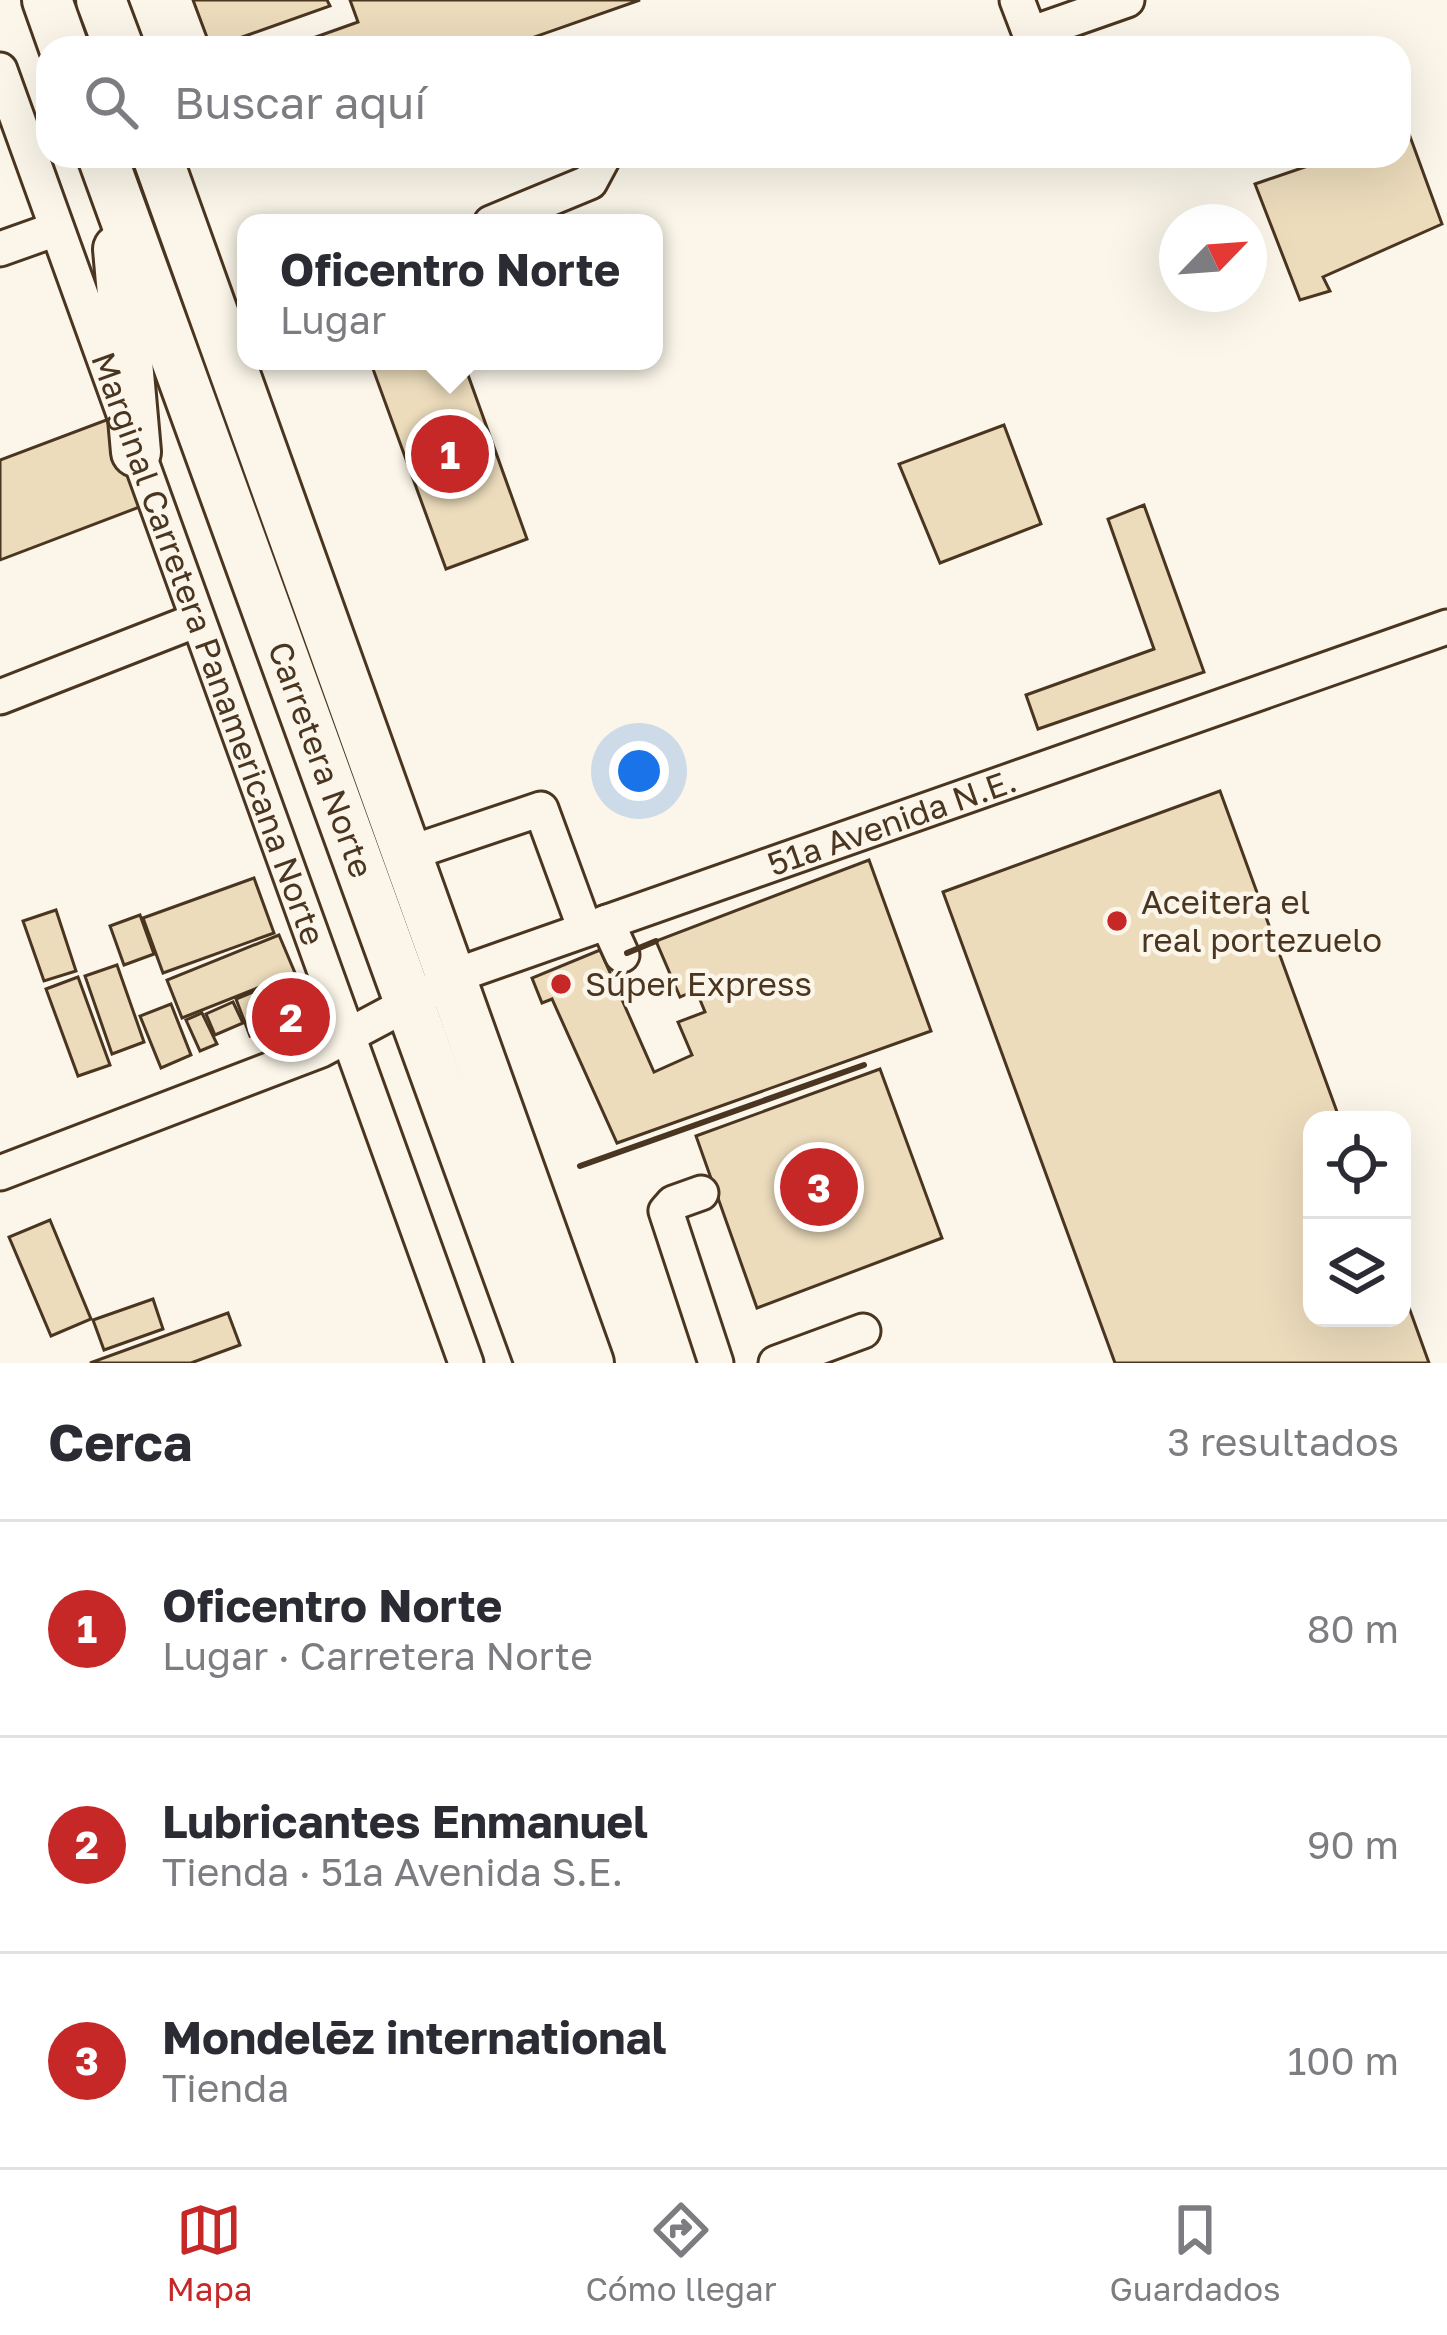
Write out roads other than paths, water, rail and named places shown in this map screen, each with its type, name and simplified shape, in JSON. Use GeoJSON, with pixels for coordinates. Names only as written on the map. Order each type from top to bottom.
{"type":"FeatureCollection","features":[{"type":"Feature","properties":{"kind":"highway"},"geometry":{"type":"LineString","coordinates":[[47,0],[60,36]]}},
{"type":"Feature","properties":{"kind":"highway"},"geometry":{"type":"LineString","coordinates":[[101,0],[114,36]]}},
{"type":"Feature","properties":{"kind":"highway","name":"Carretera Norte"},"geometry":{"type":"LineString","coordinates":[[162,168],[233,329]]}},
{"type":"Feature","properties":{"kind":"highway"},"geometry":{"type":"LineString","coordinates":[[107,170],[136,452]]}},
{"type":"Feature","properties":{"kind":"highway","name":"Carretera Norte"},"geometry":{"type":"LineString","coordinates":[[107,170],[540,1363]]}},
{"type":"Feature","properties":{"kind":"highway","name":"Carretera Norte"},"geometry":{"type":"LineString","coordinates":[[247,370],[407,854],[589,1363]]}},
{"type":"Feature","properties":{"kind":"highway"},"geometry":{"type":"LineString","coordinates":[[556,1273],[601,1363]]}},
{"type":"Feature","properties":{"kind":"street"},"geometry":{"type":"LineString","coordinates":[[1017,0],[1030,34],[1126,0]]}},
{"type":"Feature","properties":{"kind":"street","name":"Marginal Carretera Panamericana Norte"},"geometry":{"type":"LineString","coordinates":[[0,70],[466,1363]]}},
{"type":"Feature","properties":{"kind":"street"},"geometry":{"type":"LineString","coordinates":[[513,214],[590,182],[598,168]]}},
{"type":"Feature","properties":{"kind":"street"},"geometry":{"type":"LineString","coordinates":[[0,249],[56,229]]}},
{"type":"Feature","properties":{"kind":"street"},"geometry":{"type":"LineString","coordinates":[[0,698],[197,620]]}},
{"type":"Feature","properties":{"kind":"street","name":"51a Avenida N.E."},"geometry":{"type":"LineString","coordinates":[[0,1173],[321,1050],[452,980],[1447,627]]}},
{"type":"Feature","properties":{"kind":"street"},"geometry":{"type":"LineString","coordinates":[[407,854],[541,809],[596,926],[622,955]]}},
{"type":"Feature","properties":{"kind":"street"},"geometry":{"type":"LineString","coordinates":[[700,1193],[673,1203],[666,1211],[716,1363]]}},
{"type":"Feature","properties":{"kind":"street"},"geometry":{"type":"LineString","coordinates":[[776,1363],[863,1331]]}},
{"type":"Feature","properties":{"kind":"place","name":"Oficentro Norte"},"geometry":{"type":"Point","coordinates":[450,454]}},
{"type":"Feature","properties":{"kind":"place","name":"Aceitera el real portezuelo"},"geometry":{"type":"Point","coordinates":[1117,921]}},
{"type":"Feature","properties":{"kind":"place","name":"Súper Express"},"geometry":{"type":"Point","coordinates":[561,984]}},
{"type":"Feature","properties":{"kind":"place","name":"Lubricantes Enmanuel"},"geometry":{"type":"Point","coordinates":[291,1017]}},
{"type":"Feature","properties":{"kind":"place","name":"Mondelēz international"},"geometry":{"type":"Point","coordinates":[819,1187]}}]}
